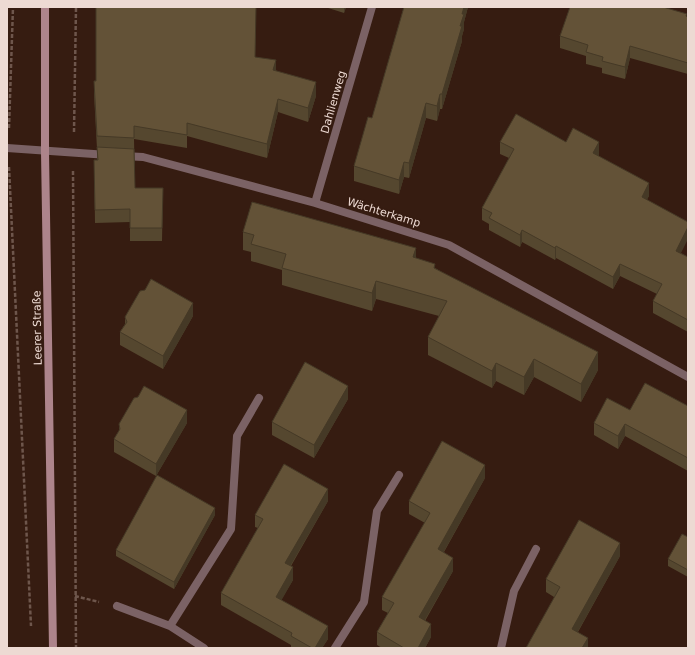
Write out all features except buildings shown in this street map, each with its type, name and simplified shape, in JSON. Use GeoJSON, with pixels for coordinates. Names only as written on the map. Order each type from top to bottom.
{"type":"FeatureCollection","features":[{"type":"Feature","properties":{"kind":"street","name":"Leerer Straße"},"geometry":{"type":"LineString","coordinates":[[45,7],[45,152],[53,648]]}},
{"type":"Feature","properties":{"kind":"street","name":"Dahlienweg"},"geometry":{"type":"LineString","coordinates":[[315,203],[372,7]]}},
{"type":"Feature","properties":{"kind":"street","name":"Wächterkamp"},"geometry":{"type":"LineString","coordinates":[[7,148],[73,154],[142,157],[315,203],[449,244],[688,377]]}},
{"type":"Feature","properties":{"kind":"street"},"geometry":{"type":"LineString","coordinates":[[170,626],[231,528],[237,436],[259,398]]}},
{"type":"Feature","properties":{"kind":"street"},"geometry":{"type":"LineString","coordinates":[[335,648],[364,602],[377,512],[399,475]]}},
{"type":"Feature","properties":{"kind":"street"},"geometry":{"type":"LineString","coordinates":[[501,648],[514,591],[536,549]]}},
{"type":"Feature","properties":{"kind":"street"},"geometry":{"type":"LineString","coordinates":[[117,606],[170,626],[204,648]]}},
{"type":"Feature","properties":{"kind":"path"},"geometry":{"type":"LineString","coordinates":[[13,7],[7,148],[31,632]]}},
{"type":"Feature","properties":{"kind":"path"},"geometry":{"type":"LineString","coordinates":[[76,7],[73,154],[74,596],[76,648]]}},
{"type":"Feature","properties":{"kind":"path"},"geometry":{"type":"LineString","coordinates":[[74,596],[117,606]]}}]}
